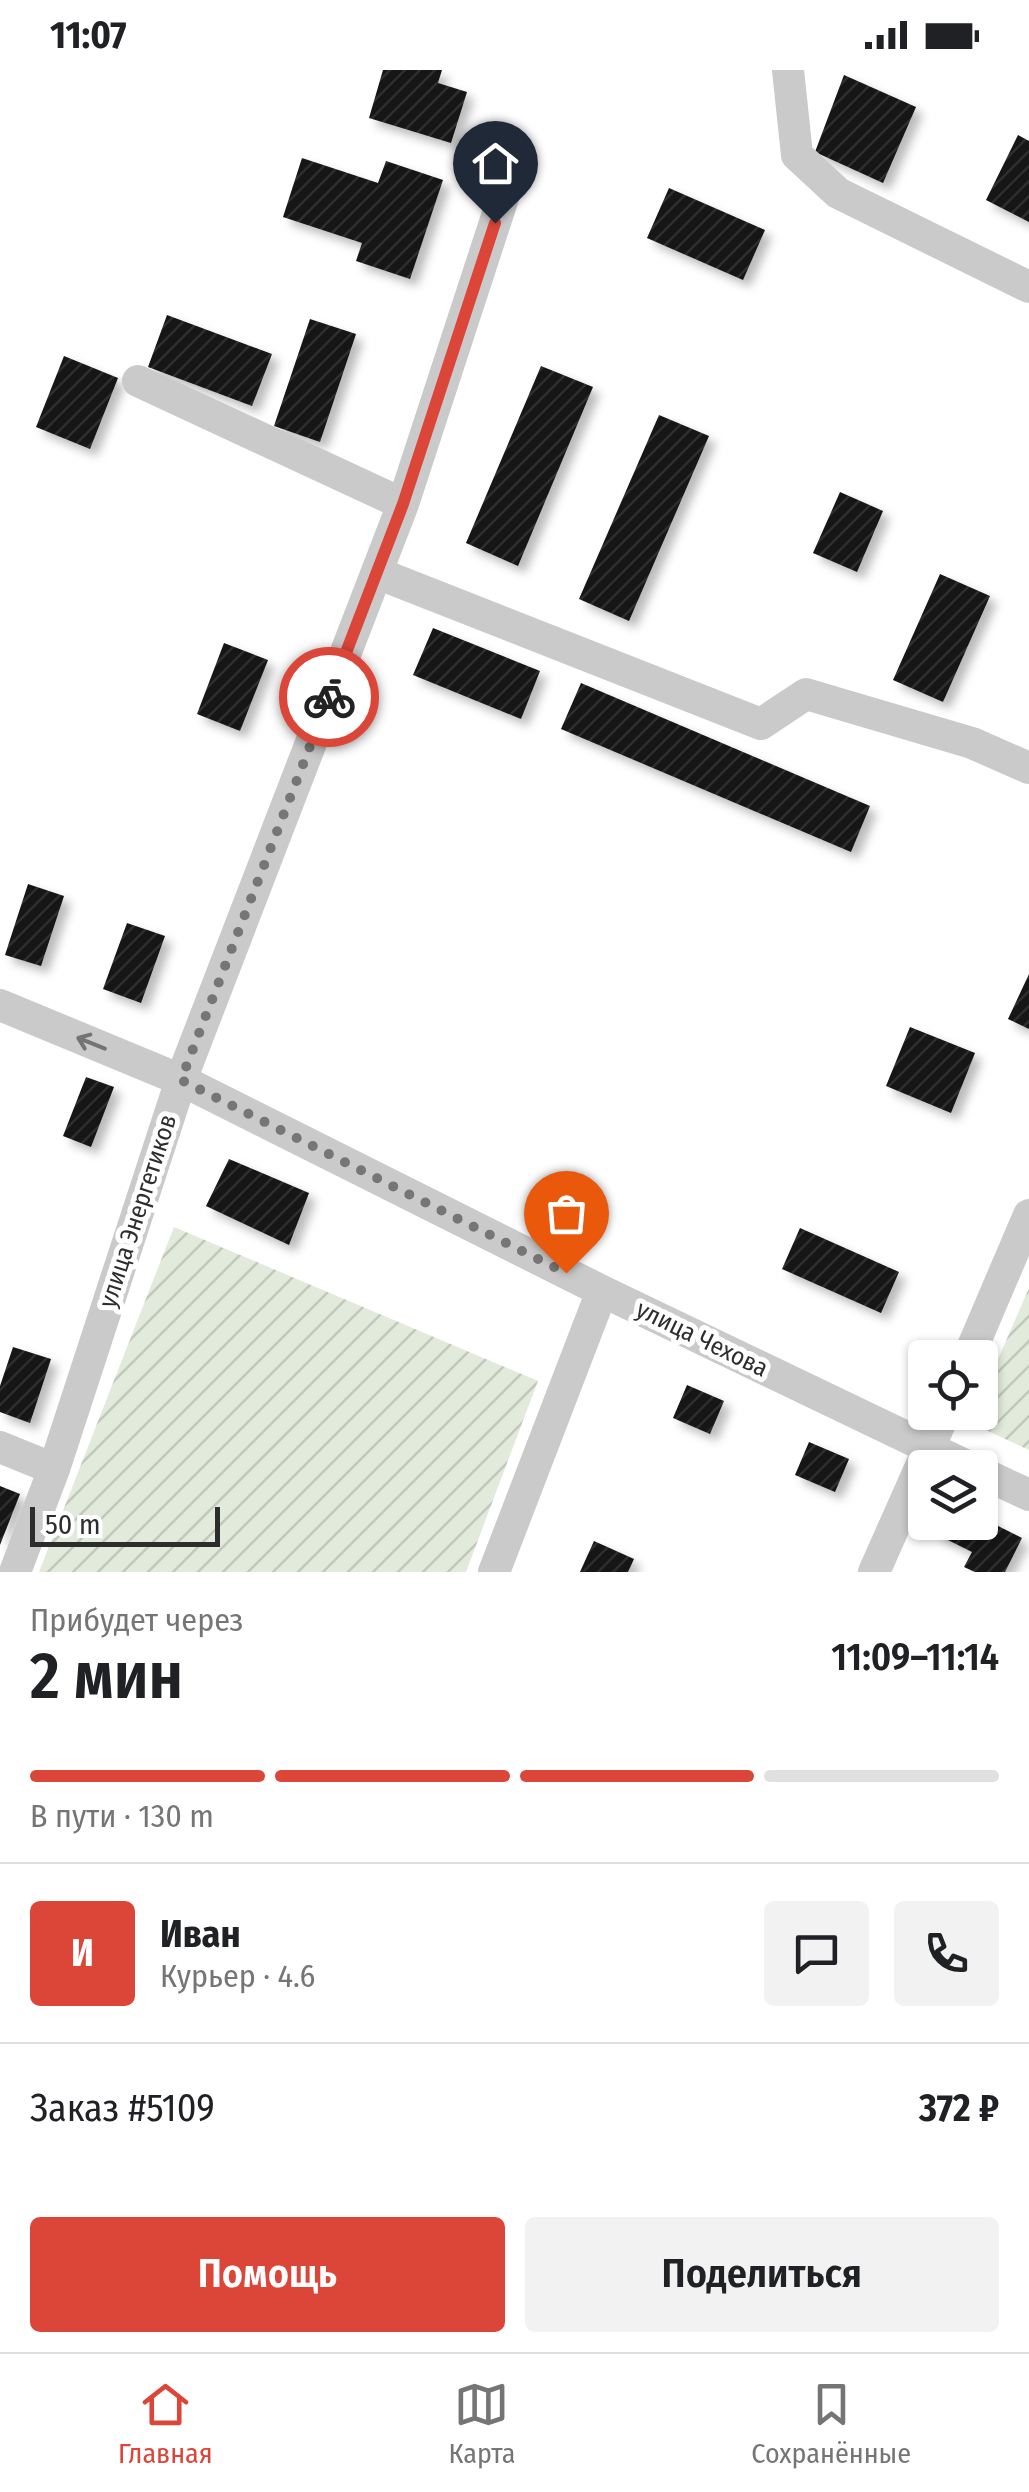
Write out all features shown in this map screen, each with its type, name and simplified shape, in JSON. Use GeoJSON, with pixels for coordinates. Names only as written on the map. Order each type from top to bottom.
{"type":"FeatureCollection","features":[{"type":"Feature","properties":{"kind":"street"},"geometry":{"type":"LineString","coordinates":[[788,70],[797,154],[838,193],[1029,287]]}},
{"type":"Feature","properties":{"kind":"street","name":"улица Энергетиков"},"geometry":{"type":"LineString","coordinates":[[15,1572],[54,1469],[181,1080],[403,504],[518,152]]}},
{"type":"Feature","properties":{"kind":"street"},"geometry":{"type":"LineString","coordinates":[[138,381],[403,504]]}},
{"type":"Feature","properties":{"kind":"street"},"geometry":{"type":"LineString","coordinates":[[377,573],[762,724],[806,694],[972,743],[1029,768]]}},
{"type":"Feature","properties":{"kind":"street","name":"улица Чехова"},"geometry":{"type":"LineString","coordinates":[[0,1005],[181,1080],[934,1450]]}},
{"type":"Feature","properties":{"kind":"street"},"geometry":{"type":"LineString","coordinates":[[976,1340],[1029,1215]]}},
{"type":"Feature","properties":{"kind":"street"},"geometry":{"type":"LineString","coordinates":[[494,1572],[602,1290]]}},
{"type":"Feature","properties":{"kind":"street"},"geometry":{"type":"LineString","coordinates":[[874,1572],[938,1430]]}},
{"type":"Feature","properties":{"kind":"street"},"geometry":{"type":"LineString","coordinates":[[0,1447],[54,1469]]}},
{"type":"Feature","properties":{"kind":"street"},"geometry":{"type":"LineString","coordinates":[[998,1480],[1029,1495]]}},
{"type":"Feature","properties":{"kind":"green space"},"geometry":{"type":"Polygon","coordinates":[[[174,1227],[538,1381],[466,1572],[39,1572],[174,1227]]]}},
{"type":"Feature","properties":{"kind":"green space"},"geometry":{"type":"Polygon","coordinates":[[[1029,1288],[1029,1450],[986,1430],[998,1430],[998,1359],[1029,1288]]]}},
{"type":"Feature","properties":{"kind":"building"},"geometry":{"type":"Polygon","coordinates":[[[383,70],[442,70],[438,83],[467,92],[451,143],[369,118],[383,70]]]}},
{"type":"Feature","properties":{"kind":"building"},"geometry":{"type":"Polygon","coordinates":[[[844,75],[916,107],[883,183],[815,152],[844,75]]]}},
{"type":"Feature","properties":{"kind":"building"},"geometry":{"type":"Polygon","coordinates":[[[1018,135],[1029,141],[1029,222],[986,200],[1018,135]]]}},
{"type":"Feature","properties":{"kind":"building"},"geometry":{"type":"Polygon","coordinates":[[[302,158],[378,183],[386,161],[443,180],[410,279],[356,261],[362,243],[283,217],[302,158]]]}},
{"type":"Feature","properties":{"kind":"building"},"geometry":{"type":"Polygon","coordinates":[[[669,188],[765,230],[743,280],[647,238],[669,188]]]}},
{"type":"Feature","properties":{"kind":"building"},"geometry":{"type":"Polygon","coordinates":[[[167,315],[272,354],[252,406],[148,367],[167,315]]]}},
{"type":"Feature","properties":{"kind":"building"},"geometry":{"type":"Polygon","coordinates":[[[310,319],[356,334],[320,442],[274,426],[310,319]]]}},
{"type":"Feature","properties":{"kind":"building"},"geometry":{"type":"Polygon","coordinates":[[[64,356],[118,378],[90,449],[36,427],[64,356]]]}},
{"type":"Feature","properties":{"kind":"building"},"geometry":{"type":"Polygon","coordinates":[[[541,366],[593,387],[518,566],[466,543],[541,366]]]}},
{"type":"Feature","properties":{"kind":"building"},"geometry":{"type":"Polygon","coordinates":[[[659,415],[709,436],[629,621],[579,599],[659,415]]]}},
{"type":"Feature","properties":{"kind":"building"},"geometry":{"type":"Polygon","coordinates":[[[840,492],[883,511],[857,572],[813,553],[840,492]]]}},
{"type":"Feature","properties":{"kind":"building"},"geometry":{"type":"Polygon","coordinates":[[[940,574],[990,596],[943,702],[893,680],[940,574]]]}},
{"type":"Feature","properties":{"kind":"building"},"geometry":{"type":"Polygon","coordinates":[[[433,628],[540,671],[521,719],[413,675],[433,628]]]}},
{"type":"Feature","properties":{"kind":"building"},"geometry":{"type":"Polygon","coordinates":[[[224,643],[268,660],[240,731],[197,714],[224,643]]]}},
{"type":"Feature","properties":{"kind":"building"},"geometry":{"type":"Polygon","coordinates":[[[581,683],[870,806],[851,852],[561,729],[581,683]]]}},
{"type":"Feature","properties":{"kind":"building"},"geometry":{"type":"Polygon","coordinates":[[[28,884],[64,896],[41,966],[5,955],[28,884]]]}},
{"type":"Feature","properties":{"kind":"building"},"geometry":{"type":"Polygon","coordinates":[[[127,923],[165,936],[141,1003],[103,989],[127,923]]]}},
{"type":"Feature","properties":{"kind":"building"},"geometry":{"type":"Polygon","coordinates":[[[1029,974],[1029,1029],[1008,1019],[1029,974]]]}},
{"type":"Feature","properties":{"kind":"building"},"geometry":{"type":"Polygon","coordinates":[[[910,1027],[975,1053],[951,1113],[886,1086],[910,1027]]]}},
{"type":"Feature","properties":{"kind":"building"},"geometry":{"type":"Polygon","coordinates":[[[86,1077],[114,1087],[91,1147],[63,1136],[86,1077]]]}},
{"type":"Feature","properties":{"kind":"building"},"geometry":{"type":"Polygon","coordinates":[[[229,1159],[309,1193],[289,1245],[206,1206],[229,1159]]]}},
{"type":"Feature","properties":{"kind":"building"},"geometry":{"type":"Polygon","coordinates":[[[800,1228],[899,1272],[881,1313],[782,1269],[800,1228]]]}},
{"type":"Feature","properties":{"kind":"building"},"geometry":{"type":"Polygon","coordinates":[[[13,1347],[51,1359],[30,1423],[0,1412],[0,1386],[13,1347]]]}},
{"type":"Feature","properties":{"kind":"building"},"geometry":{"type":"Polygon","coordinates":[[[687,1385],[724,1401],[710,1434],[673,1418],[687,1385]]]}},
{"type":"Feature","properties":{"kind":"building"},"geometry":{"type":"Polygon","coordinates":[[[809,1442],[849,1459],[835,1492],[795,1475],[809,1442]]]}},
{"type":"Feature","properties":{"kind":"building"},"geometry":{"type":"Polygon","coordinates":[[[0,1486],[20,1494],[0,1545],[0,1486]]]}},
{"type":"Feature","properties":{"kind":"building"},"geometry":{"type":"Polygon","coordinates":[[[998,1526],[1022,1538],[1005,1572],[975,1572],[964,1567],[972,1552],[948,1540],[998,1540],[998,1526]]]}},
{"type":"Feature","properties":{"kind":"building"},"geometry":{"type":"Polygon","coordinates":[[[594,1541],[634,1559],[628,1572],[580,1572],[594,1541]]]}},
{"type":"Feature","properties":{"kind":"way so far"},"geometry":{"type":"LineString","coordinates":[[329,697],[181,1080],[566,1273]]}},
{"type":"Feature","properties":{"kind":"route"},"geometry":{"type":"LineString","coordinates":[[329,697],[403,504],[495,223]]}}]}
